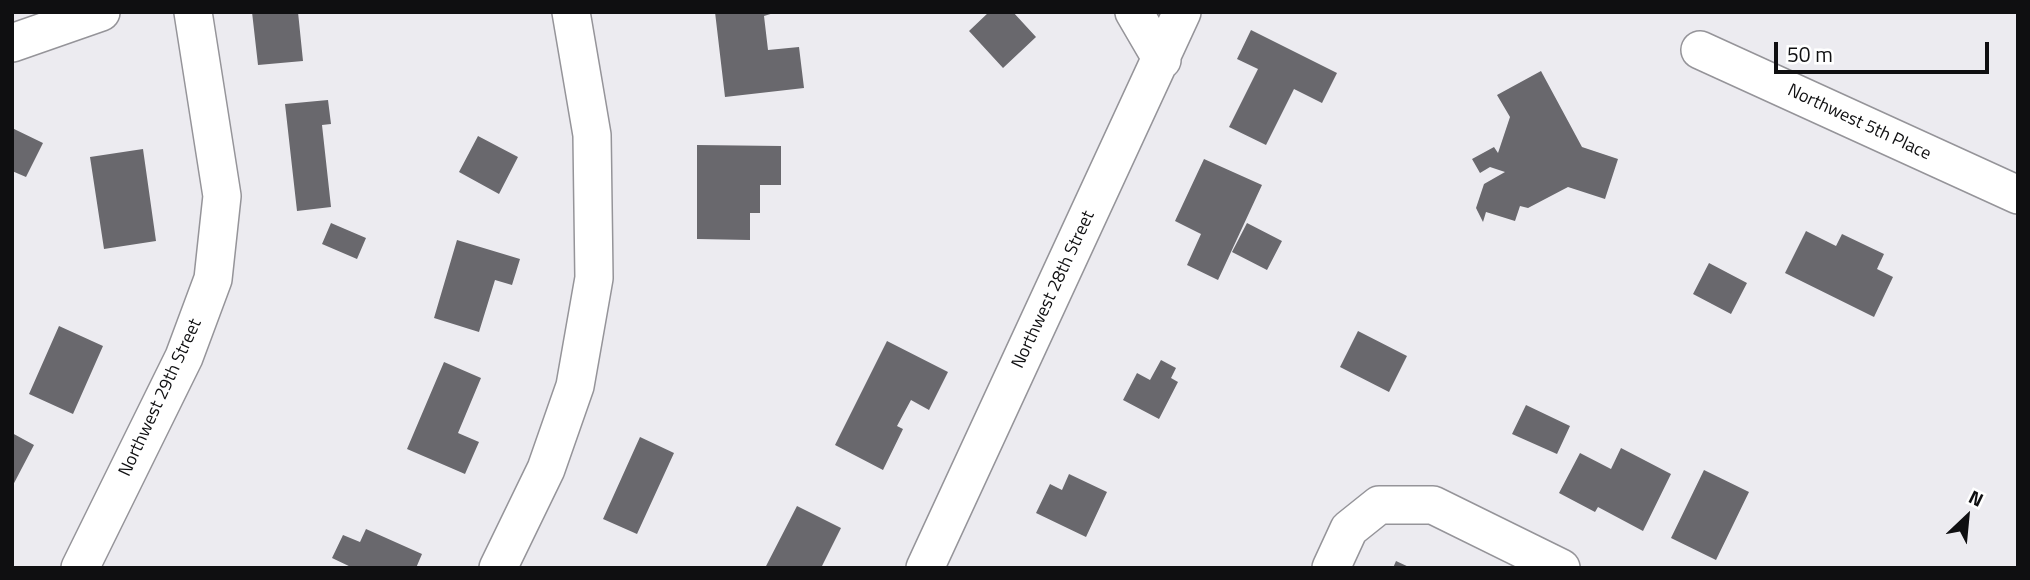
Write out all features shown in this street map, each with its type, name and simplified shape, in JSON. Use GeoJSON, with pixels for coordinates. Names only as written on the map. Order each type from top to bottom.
{"type":"FeatureCollection","features":[{"type":"Feature","properties":{"kind":"street"},"geometry":{"type":"LineString","coordinates":[[12,43],[101,12]]}},
{"type":"Feature","properties":{"kind":"street","name":"Northwest 29th Street"},"geometry":{"type":"LineString","coordinates":[[80,568],[184,357],[213,279],[222,196],[193,12]]}},
{"type":"Feature","properties":{"kind":"street"},"geometry":{"type":"LineString","coordinates":[[498,568],[546,469],[575,386],[594,278],[592,135],[571,12]]}},
{"type":"Feature","properties":{"kind":"street"},"geometry":{"type":"LineString","coordinates":[[1134,12],[1162,60]]}},
{"type":"Feature","properties":{"kind":"street","name":"Northwest 28th Street"},"geometry":{"type":"LineString","coordinates":[[925,568],[1182,12]]}},
{"type":"Feature","properties":{"kind":"street","name":"Northwest 5th Place"},"geometry":{"type":"LineString","coordinates":[[1700,50],[2018,195]]}},
{"type":"Feature","properties":{"kind":"street"},"geometry":{"type":"LineString","coordinates":[[1331,568],[1349,529],[1379,505],[1433,505],[1562,568]]}},
{"type":"Feature","properties":{"kind":"building"},"geometry":{"type":"Polygon","coordinates":[[[252,12],[298,12],[303,61],[258,65],[252,12]]]}},
{"type":"Feature","properties":{"kind":"building"},"geometry":{"type":"Polygon","coordinates":[[[715,12],[777,12],[764,16],[768,50],[799,47],[804,88],[725,97],[715,12]]]}},
{"type":"Feature","properties":{"kind":"building"},"geometry":{"type":"Polygon","coordinates":[[[989,12],[1013,12],[1036,37],[1003,68],[969,31],[989,12]]]}},
{"type":"Feature","properties":{"kind":"building"},"geometry":{"type":"Polygon","coordinates":[[[1251,30],[1337,73],[1322,103],[1294,89],[1266,145],[1229,127],[1258,69],[1237,59],[1251,30]]]}},
{"type":"Feature","properties":{"kind":"building"},"geometry":{"type":"Polygon","coordinates":[[[1541,71],[1582,147],[1618,159],[1605,199],[1568,187],[1528,208],[1520,206],[1515,221],[1486,212],[1483,222],[1476,208],[1484,184],[1505,172],[1490,167],[1480,173],[1472,159],[1494,147],[1498,153],[1510,117],[1497,95],[1541,71]]]}},
{"type":"Feature","properties":{"kind":"building"},"geometry":{"type":"Polygon","coordinates":[[[328,100],[331,124],[322,125],[331,207],[297,211],[285,104],[328,100]]]}},
{"type":"Feature","properties":{"kind":"building"},"geometry":{"type":"Polygon","coordinates":[[[12,128],[43,143],[26,177],[12,171],[12,128]]]}},
{"type":"Feature","properties":{"kind":"building"},"geometry":{"type":"Polygon","coordinates":[[[478,136],[518,157],[499,194],[459,172],[478,136]]]}},
{"type":"Feature","properties":{"kind":"building"},"geometry":{"type":"Polygon","coordinates":[[[697,145],[781,146],[781,185],[760,185],[760,213],[750,213],[750,240],[697,239],[697,145]]]}},
{"type":"Feature","properties":{"kind":"building"},"geometry":{"type":"Polygon","coordinates":[[[143,149],[156,241],[104,249],[90,157],[143,149]]]}},
{"type":"Feature","properties":{"kind":"building"},"geometry":{"type":"Polygon","coordinates":[[[1204,159],[1262,185],[1218,280],[1187,265],[1201,234],[1175,221],[1204,159]]]}},
{"type":"Feature","properties":{"kind":"building"},"geometry":{"type":"Polygon","coordinates":[[[331,223],[366,238],[357,259],[322,244],[331,223]]]}},
{"type":"Feature","properties":{"kind":"building"},"geometry":{"type":"Polygon","coordinates":[[[1247,223],[1282,241],[1267,270],[1232,252],[1247,223]]]}},
{"type":"Feature","properties":{"kind":"building"},"geometry":{"type":"Polygon","coordinates":[[[1806,231],[1836,246],[1842,234],[1884,254],[1877,269],[1893,277],[1874,317],[1785,273],[1806,231]]]}},
{"type":"Feature","properties":{"kind":"building"},"geometry":{"type":"Polygon","coordinates":[[[457,240],[520,259],[512,285],[495,280],[479,332],[434,318],[457,240]]]}},
{"type":"Feature","properties":{"kind":"building"},"geometry":{"type":"Polygon","coordinates":[[[1709,263],[1747,283],[1731,314],[1693,294],[1709,263]]]}},
{"type":"Feature","properties":{"kind":"building"},"geometry":{"type":"Polygon","coordinates":[[[59,326],[103,346],[73,414],[29,394],[59,326]]]}},
{"type":"Feature","properties":{"kind":"building"},"geometry":{"type":"Polygon","coordinates":[[[1358,331],[1407,356],[1389,392],[1340,367],[1358,331]]]}},
{"type":"Feature","properties":{"kind":"building"},"geometry":{"type":"Polygon","coordinates":[[[887,341],[948,372],[929,410],[911,400],[897,426],[903,429],[883,470],[835,445],[887,341]]]}},
{"type":"Feature","properties":{"kind":"building"},"geometry":{"type":"Polygon","coordinates":[[[1161,360],[1176,368],[1171,378],[1178,382],[1159,419],[1123,400],[1137,373],[1150,380],[1161,360]]]}},
{"type":"Feature","properties":{"kind":"building"},"geometry":{"type":"Polygon","coordinates":[[[444,362],[481,378],[458,433],[479,442],[465,474],[407,449],[444,362]]]}},
{"type":"Feature","properties":{"kind":"building"},"geometry":{"type":"Polygon","coordinates":[[[1526,405],[1570,426],[1557,454],[1512,434],[1526,405]]]}},
{"type":"Feature","properties":{"kind":"building"},"geometry":{"type":"Polygon","coordinates":[[[12,433],[34,445],[12,487],[12,433]]]}},
{"type":"Feature","properties":{"kind":"building"},"geometry":{"type":"Polygon","coordinates":[[[640,437],[674,453],[637,534],[603,519],[640,437]]]}},
{"type":"Feature","properties":{"kind":"building"},"geometry":{"type":"Polygon","coordinates":[[[1621,448],[1671,474],[1643,531],[1598,507],[1595,512],[1559,493],[1580,453],[1611,469],[1621,448]]]}},
{"type":"Feature","properties":{"kind":"building"},"geometry":{"type":"Polygon","coordinates":[[[1704,470],[1749,492],[1716,560],[1671,538],[1704,470]]]}},
{"type":"Feature","properties":{"kind":"building"},"geometry":{"type":"Polygon","coordinates":[[[1069,474],[1107,492],[1086,537],[1036,513],[1050,484],[1062,490],[1069,474]]]}},
{"type":"Feature","properties":{"kind":"building"},"geometry":{"type":"Polygon","coordinates":[[[797,506],[841,528],[821,568],[765,568],[797,506]]]}},
{"type":"Feature","properties":{"kind":"building"},"geometry":{"type":"Polygon","coordinates":[[[366,529],[422,554],[416,568],[353,568],[332,558],[343,535],[360,542],[366,529]]]}},
{"type":"Feature","properties":{"kind":"building"},"geometry":{"type":"Polygon","coordinates":[[[1396,561],[1411,568],[1393,568],[1396,561]]]}}]}
